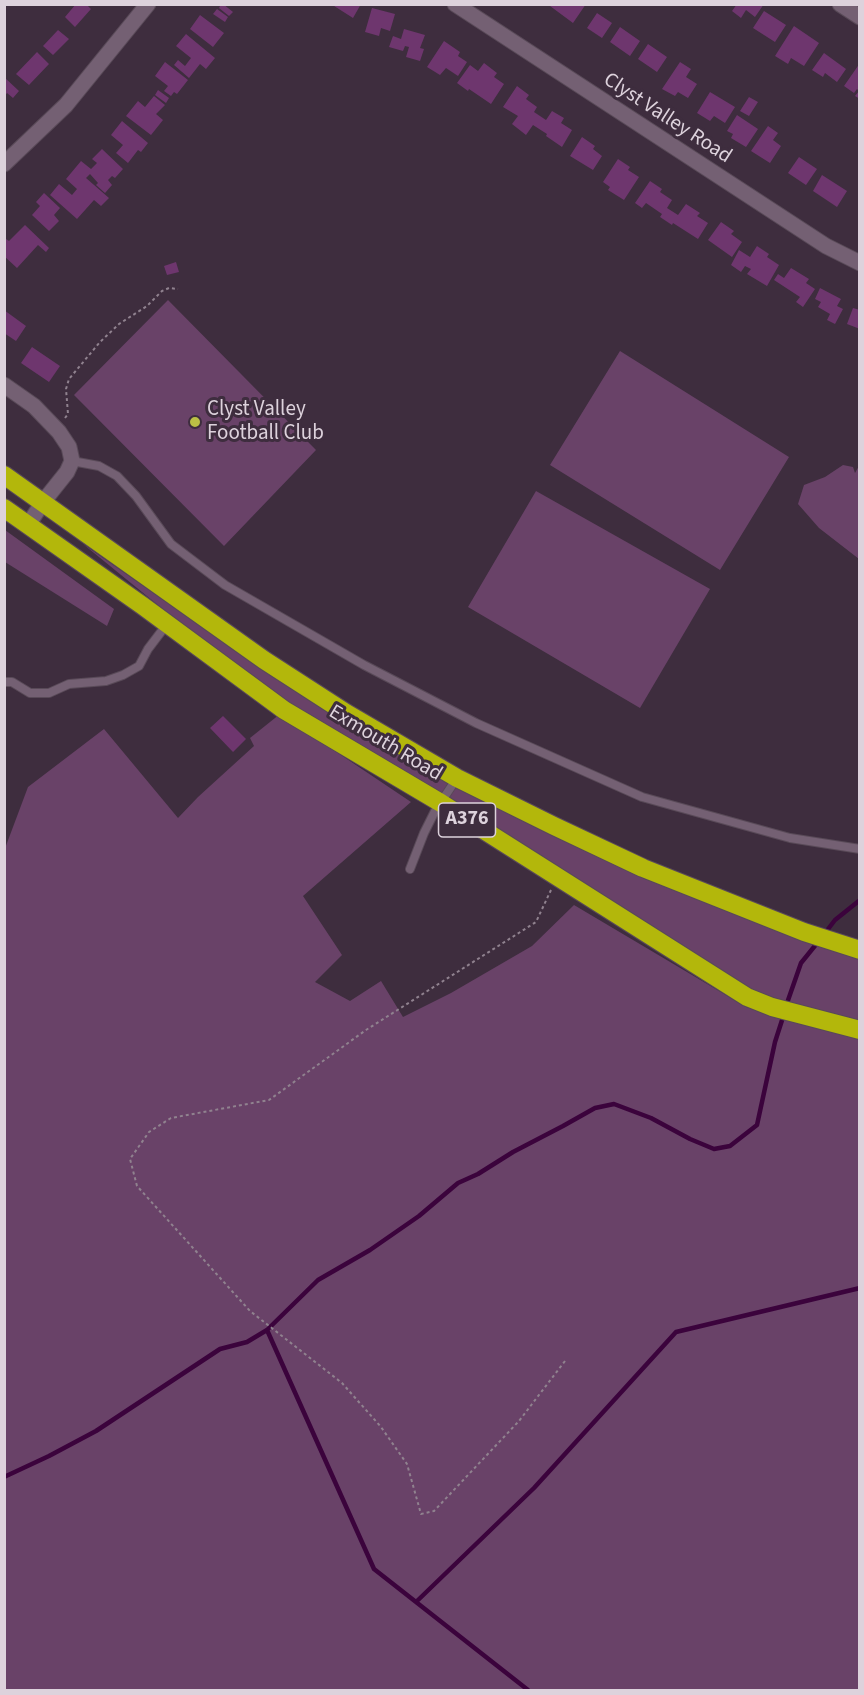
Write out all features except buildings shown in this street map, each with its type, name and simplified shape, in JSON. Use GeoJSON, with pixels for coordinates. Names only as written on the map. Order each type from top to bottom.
{"type":"FeatureCollection","features":[{"type":"Feature","properties":{"kind":"highway","name":"Exmouth Road"},"geometry":{"type":"LineString","coordinates":[[4,475],[264,660],[346,713],[457,778],[643,868],[727,903],[851,947]]}},
{"type":"Feature","properties":{"kind":"highway","name":"Exmouth Road"},"geometry":{"type":"LineString","coordinates":[[4,508],[284,710],[441,803],[747,997],[860,1030]]}},
{"type":"Feature","properties":{"kind":"street"},"geometry":{"type":"LineString","coordinates":[[4,164],[66,105],[148,4]]}},
{"type":"Feature","properties":{"kind":"street","name":"Clyst Valley Road"},"geometry":{"type":"LineString","coordinates":[[455,4],[826,246],[860,263]]}},
{"type":"Feature","properties":{"kind":"street"},"geometry":{"type":"LineString","coordinates":[[840,4],[860,17]]}},
{"type":"Feature","properties":{"kind":"street"},"geometry":{"type":"LineString","coordinates":[[4,385],[34,406],[59,432],[69,447],[72,461],[67,472],[28,525]]}},
{"type":"Feature","properties":{"kind":"lane"},"geometry":{"type":"LineString","coordinates":[[72,461],[99,466],[117,476],[136,496],[171,544],[225,585],[364,665],[476,723],[642,797],[790,838],[860,849]]}},
{"type":"Feature","properties":{"kind":"lane"},"geometry":{"type":"LineString","coordinates":[[4,682],[12,682],[30,693],[49,693],[69,684],[106,681],[123,675],[139,666],[166,624]]}},
{"type":"Feature","properties":{"kind":"lane"},"geometry":{"type":"LineString","coordinates":[[410,869],[424,833],[457,778]]}},
{"type":"Feature","properties":{"kind":"path"},"geometry":{"type":"LineString","coordinates":[[59,432],[68,414],[66,389],[69,379],[118,324],[147,306],[162,291],[169,288],[178,289]]}},
{"type":"Feature","properties":{"kind":"path"},"geometry":{"type":"LineString","coordinates":[[557,876],[536,922],[366,1030],[269,1100],[171,1118],[149,1132],[130,1160],[137,1186],[250,1311],[342,1383],[381,1427],[407,1464],[421,1514],[434,1511],[519,1421],[565,1361]]}},
{"type":"Feature","properties":{"kind":"shaded area","name":"Clyst Valley Football Club"},"geometry":{"type":"Polygon","coordinates":[[[168,300],[316,450],[224,546],[74,395],[168,300]]]}},
{"type":"Feature","properties":{"kind":"shaded area"},"geometry":{"type":"Polygon","coordinates":[[[620,351],[789,457],[720,570],[550,465],[620,351]]]}},
{"type":"Feature","properties":{"kind":"shaded area"},"geometry":{"type":"Polygon","coordinates":[[[843,465],[853,467],[855,473],[859,466],[859,559],[819,528],[798,504],[804,485],[825,477],[843,465]]]}},
{"type":"Feature","properties":{"kind":"shaded area"},"geometry":{"type":"Polygon","coordinates":[[[536,491],[710,589],[640,708],[468,607],[536,491]]]}},
{"type":"Feature","properties":{"kind":"shaded area"},"geometry":{"type":"Polygon","coordinates":[[[5,530],[114,609],[107,626],[5,562],[5,530]]]}},
{"type":"Feature","properties":{"kind":"shaded area"},"geometry":{"type":"Polygon","coordinates":[[[83,544],[198,624],[479,799],[645,879],[859,957],[859,1022],[751,992],[339,738],[239,671],[83,544]]]}},
{"type":"Feature","properties":{"kind":"shaded area"},"geometry":{"type":"Polygon","coordinates":[[[280,714],[411,802],[303,896],[342,955],[315,982],[350,1001],[381,981],[403,1017],[451,993],[532,946],[574,905],[746,1007],[859,1038],[859,1690],[5,1690],[4,851],[28,787],[104,729],[178,818],[254,746],[250,738],[280,714]]]}},
{"type":"Feature","properties":{"kind":"waterway"},"geometry":{"type":"LineString","coordinates":[[825,933],[835,920],[860,900]]}},
{"type":"Feature","properties":{"kind":"waterway"},"geometry":{"type":"LineString","coordinates":[[786,1006],[801,963],[818,942]]}},
{"type":"Feature","properties":{"kind":"waterway"},"geometry":{"type":"LineString","coordinates":[[4,1477],[96,1431],[220,1349],[247,1342],[267,1330],[318,1280],[370,1250],[419,1216],[458,1183],[595,1108],[614,1104],[651,1118],[714,1149],[730,1146],[757,1125],[775,1042],[784,1014]]}},
{"type":"Feature","properties":{"kind":"waterway"},"geometry":{"type":"LineString","coordinates":[[416,1602],[534,1488],[676,1332],[860,1288]]}},
{"type":"Feature","properties":{"kind":"waterway"},"geometry":{"type":"LineString","coordinates":[[267,1330],[374,1569],[528,1690]]}},
{"type":"Feature","properties":{"kind":"place","name":"Clyst Valley Football Club"},"geometry":{"type":"Point","coordinates":[195,422]}}]}
